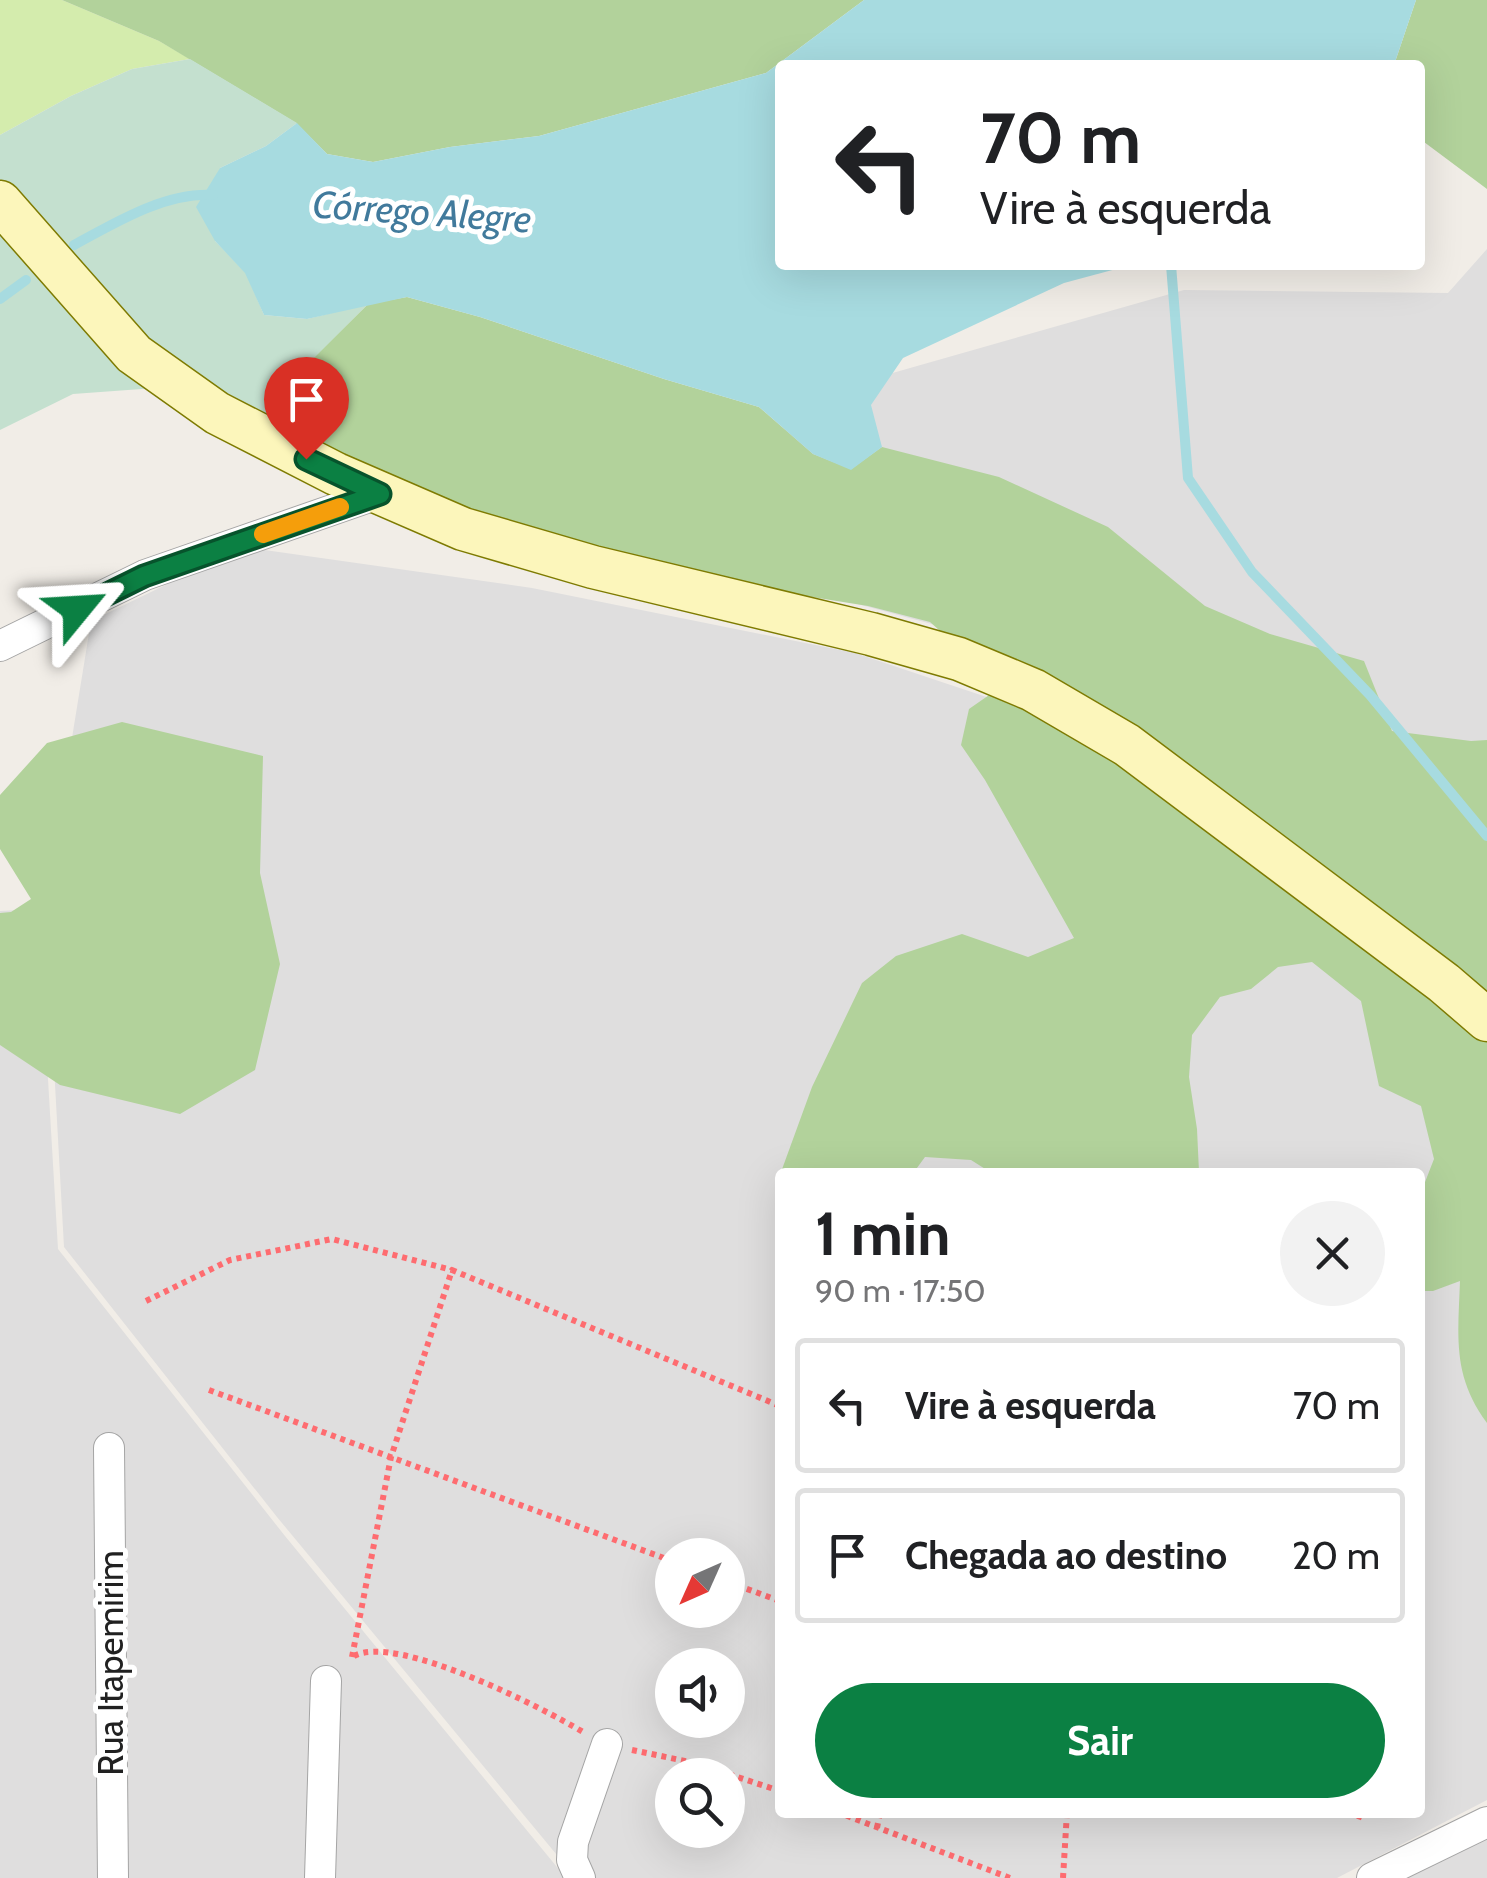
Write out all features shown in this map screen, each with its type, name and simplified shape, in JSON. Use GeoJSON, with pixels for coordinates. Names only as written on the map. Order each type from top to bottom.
{"type":"FeatureCollection","features":[{"type":"Feature","properties":{"kind":"street"},"geometry":{"type":"LineString","coordinates":[[3,208],[134,354],[217,413],[380,494],[463,530],[524,549],[958,658],[1033,690],[1127,745],[1444,983],[1487,1020]]}},
{"type":"Feature","properties":{"kind":"street"},"geometry":{"type":"LineString","coordinates":[[0,646],[144,576],[380,494]]}},
{"type":"Feature","properties":{"kind":"street","name":"Rua Itapemirim"},"geometry":{"type":"LineString","coordinates":[[110,1448],[113,1878]]}},
{"type":"Feature","properties":{"kind":"street"},"geometry":{"type":"LineString","coordinates":[[320,1878],[326,1681]]}},
{"type":"Feature","properties":{"kind":"street"},"geometry":{"type":"LineString","coordinates":[[580,1878],[572,1860],[574,1842],[607,1744]]}},
{"type":"Feature","properties":{"kind":"street"},"geometry":{"type":"LineString","coordinates":[[1372,1878],[1487,1822]]}},
{"type":"Feature","properties":{"kind":"path"},"geometry":{"type":"LineString","coordinates":[[146,1301],[230,1260],[332,1238],[452,1270],[775,1404]]}},
{"type":"Feature","properties":{"kind":"path"},"geometry":{"type":"LineString","coordinates":[[352,1657],[391,1457],[452,1270]]}},
{"type":"Feature","properties":{"kind":"path"},"geometry":{"type":"LineString","coordinates":[[209,1390],[655,1555]]}},
{"type":"Feature","properties":{"kind":"path"},"geometry":{"type":"LineString","coordinates":[[745,1588],[775,1599]]}},
{"type":"Feature","properties":{"kind":"path"},"geometry":{"type":"LineString","coordinates":[[326,1681],[362,1652],[401,1656],[481,1681],[546,1709],[607,1744],[695,1762],[775,1789]]}},
{"type":"Feature","properties":{"kind":"path"},"geometry":{"type":"LineString","coordinates":[[852,1818],[1010,1878]]}},
{"type":"Feature","properties":{"kind":"path"},"geometry":{"type":"LineString","coordinates":[[877,1828],[879,1818]]}},
{"type":"Feature","properties":{"kind":"path"},"geometry":{"type":"LineString","coordinates":[[1063,1878],[1067,1818]]}},
{"type":"Feature","properties":{"kind":"shaded area"},"geometry":{"type":"Polygon","coordinates":[[[1487,249],[1487,978],[1102,670],[606,536],[868,380],[1184,290],[1448,293],[1487,249]]]}},
{"type":"Feature","properties":{"kind":"shaded area"},"geometry":{"type":"Polygon","coordinates":[[[244,547],[532,588],[855,653],[1067,724],[1487,1096],[1487,1800],[1337,1878],[576,1878],[277,1517],[64,1247],[45,904],[91,621],[244,547]]]}},
{"type":"Feature","properties":{"kind":"shaded area"},"geometry":{"type":"Polygon","coordinates":[[[38,909],[58,1249],[285,1536],[566,1878],[0,1878],[0,911],[38,909]]]}},
{"type":"Feature","properties":{"kind":"shaded area"},"geometry":{"type":"Polygon","coordinates":[[[1487,1824],[1487,1878],[1383,1878],[1487,1824]]]}},
{"type":"Feature","properties":{"kind":"green space"},"geometry":{"type":"Polygon","coordinates":[[[0,0],[62,0],[159,41],[190,59],[132,69],[71,96],[0,135],[0,0]]]}},
{"type":"Feature","properties":{"kind":"green space"},"geometry":{"type":"Polygon","coordinates":[[[62,0],[864,0],[783,60],[775,60],[775,66],[766,73],[539,136],[373,162],[327,154],[296,123],[159,41],[62,0]]]}},
{"type":"Feature","properties":{"kind":"green space"},"geometry":{"type":"Polygon","coordinates":[[[1416,0],[1487,0],[1487,189],[1425,143],[1425,60],[1396,60],[1416,0]]]}},
{"type":"Feature","properties":{"kind":"green space"},"geometry":{"type":"Polygon","coordinates":[[[190,59],[297,123],[266,146],[220,168],[215,241],[246,273],[264,315],[307,319],[368,304],[301,371],[304,436],[169,387],[73,394],[0,430],[0,135],[71,96],[132,69],[190,59]]]}},
{"type":"Feature","properties":{"kind":"green space"},"geometry":{"type":"Polygon","coordinates":[[[407,297],[759,407],[813,454],[851,469],[882,447],[999,477],[1108,527],[1205,606],[1270,634],[1364,661],[1392,731],[1487,740],[1487,1423],[1463,1372],[1458,1338],[1460,1281],[1425,1291],[1425,1182],[1434,1159],[1421,1106],[1379,1086],[1361,1001],[1312,962],[1278,967],[1251,989],[1220,997],[1192,1035],[1189,1077],[1199,1168],[984,1168],[971,1160],[925,1157],[917,1168],[782,1168],[812,1087],[862,983],[896,956],[962,934],[1028,957],[1074,938],[985,780],[961,745],[969,709],[1002,686],[930,622],[868,606],[517,550],[304,436],[300,371],[368,304],[407,297]]]}},
{"type":"Feature","properties":{"kind":"green space"},"geometry":{"type":"Polygon","coordinates":[[[122,722],[263,756],[260,873],[280,964],[255,1070],[180,1114],[60,1085],[0,1045],[0,913],[11,912],[31,899],[0,849],[0,795],[47,743],[122,722]]]}},
{"type":"Feature","properties":{"kind":"water"},"geometry":{"type":"Polygon","coordinates":[[[864,0],[1416,0],[1396,60],[783,60],[864,0]]]}},
{"type":"Feature","properties":{"kind":"water"},"geometry":{"type":"Polygon","coordinates":[[[775,66],[775,270],[1112,270],[1064,283],[903,358],[871,405],[882,447],[851,470],[813,454],[759,407],[407,297],[307,319],[264,315],[245,273],[215,241],[196,207],[220,168],[266,146],[297,123],[327,154],[373,162],[539,136],[766,73],[775,66]]]}},
{"type":"Feature","properties":{"kind":"waterway","name":"Córrego Alegre"},"geometry":{"type":"LineString","coordinates":[[74,245],[159,204],[213,195]]}},
{"type":"Feature","properties":{"kind":"waterway"},"geometry":{"type":"LineString","coordinates":[[1171,270],[1188,478],[1252,572],[1370,695],[1487,836]]}},
{"type":"Feature","properties":{"kind":"waterway","name":"Córrego Alegre"},"geometry":{"type":"LineString","coordinates":[[0,299],[26,280]]}},
{"type":"Feature","properties":{"kind":"slow traffic"},"geometry":{"type":"LineString","coordinates":[[263,534],[340,507]]}},
{"type":"Feature","properties":{"kind":"route"},"geometry":{"type":"LineString","coordinates":[[77,609],[144,576],[380,494],[306,459]]}}]}
